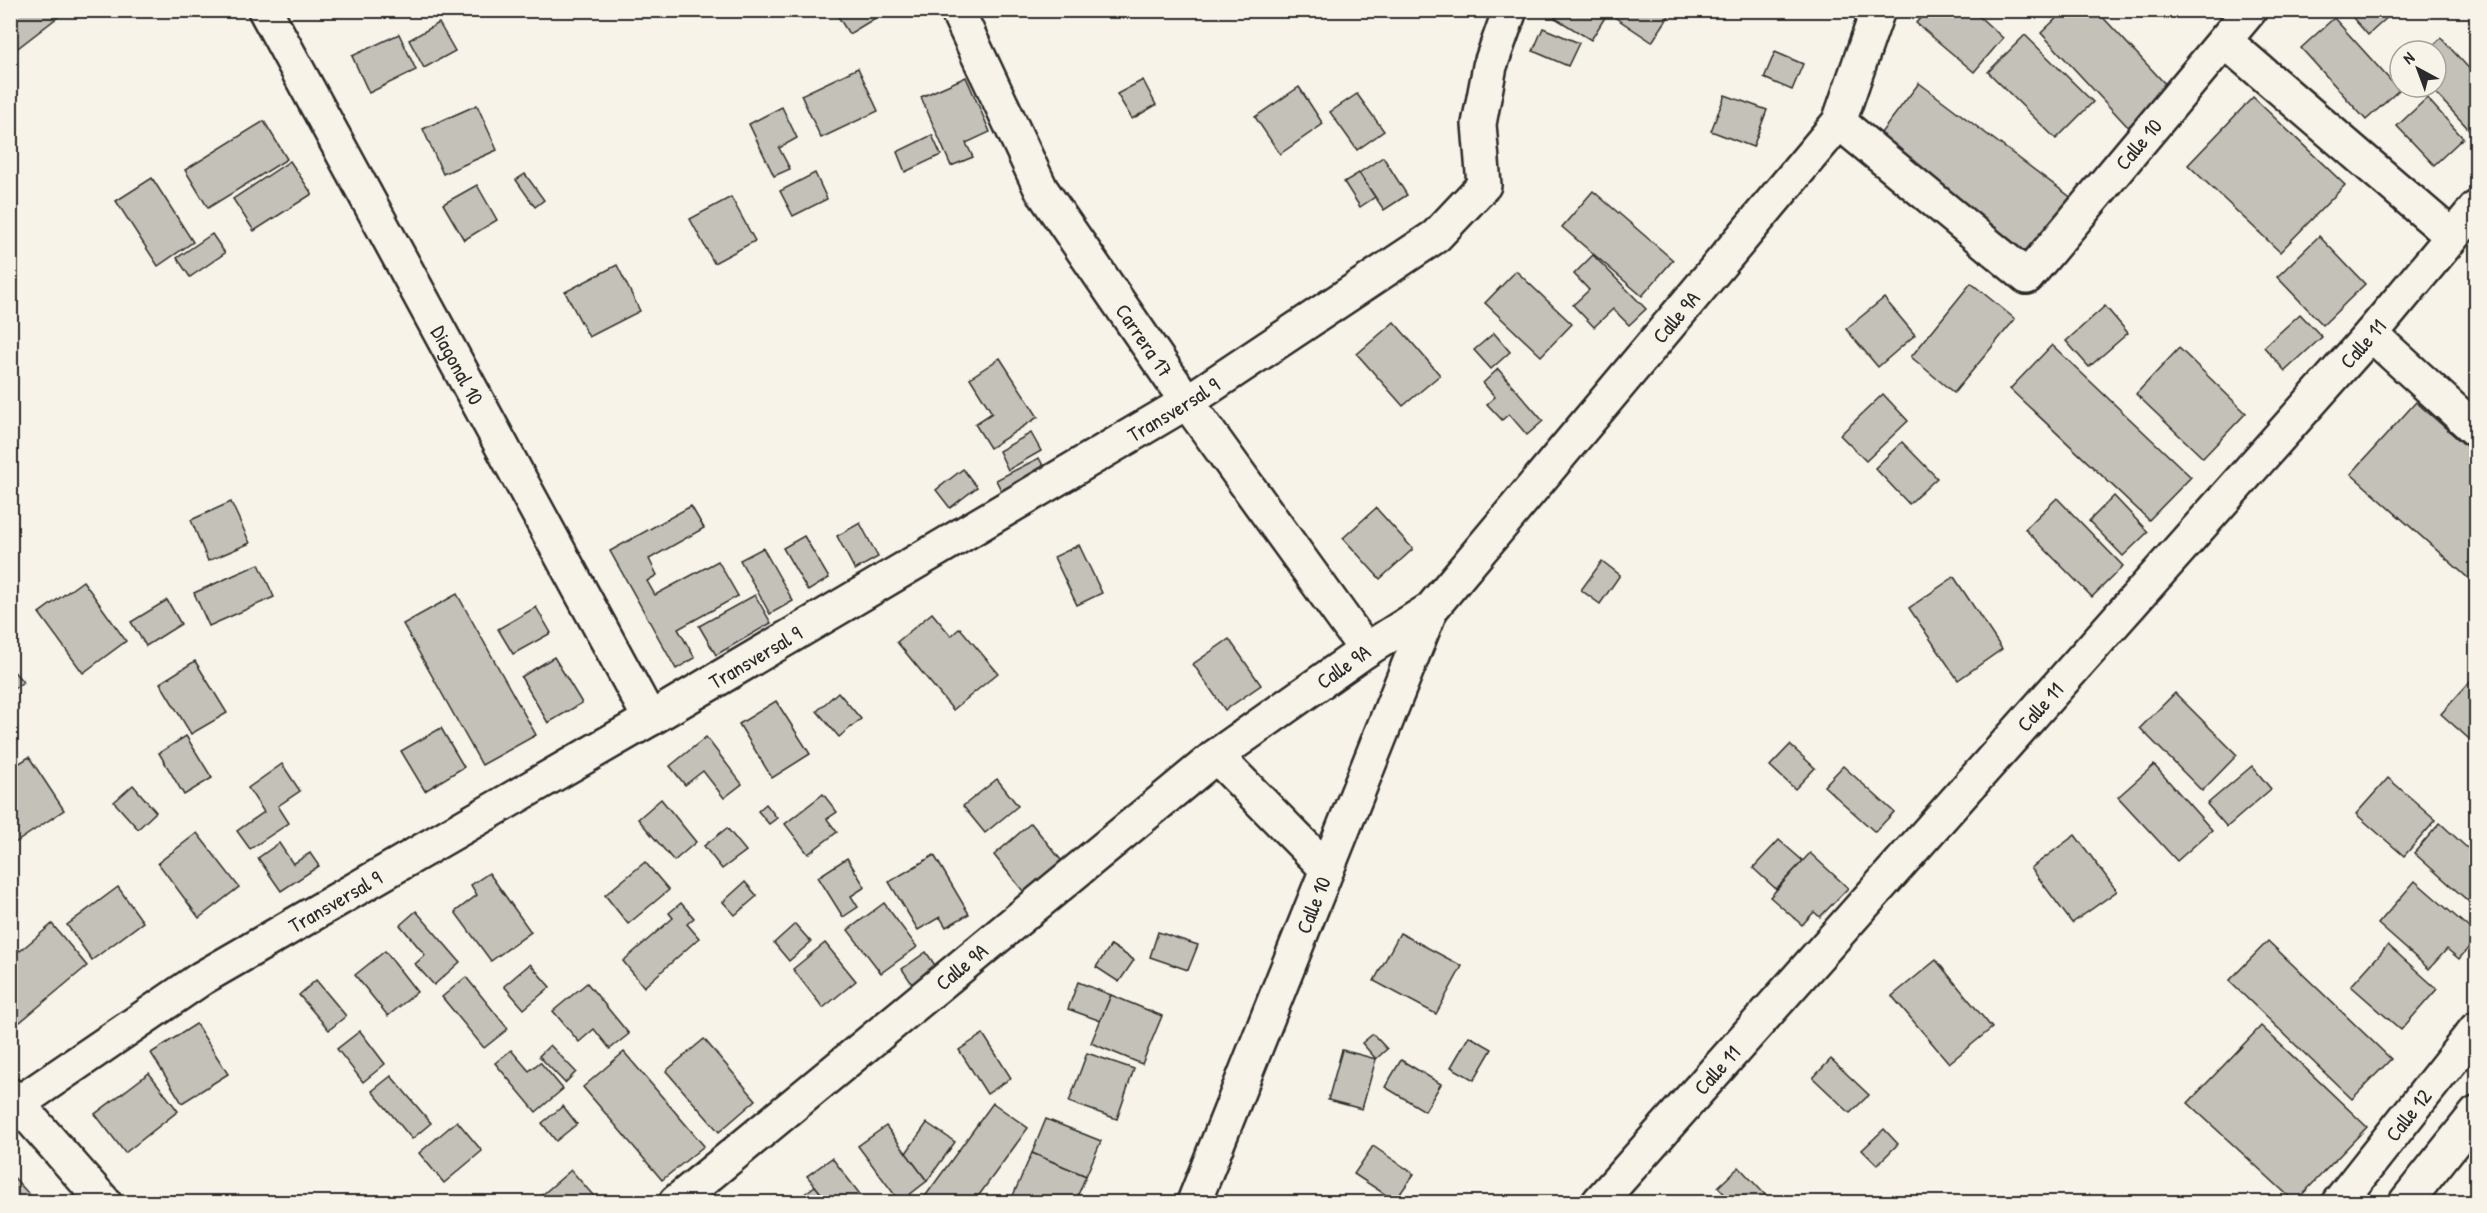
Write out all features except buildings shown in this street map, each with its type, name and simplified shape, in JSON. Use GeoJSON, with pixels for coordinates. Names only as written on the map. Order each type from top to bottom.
{"type":"FeatureCollection","features":[{"type":"Feature","properties":{"kind":"street","name":"Diagonal 10"},"geometry":{"type":"LineString","coordinates":[[265,10],[650,719]]}},
{"type":"Feature","properties":{"kind":"street","name":"Carrera 17"},"geometry":{"type":"LineString","coordinates":[[957,10],[1041,189],[1187,402],[1366,650]]}},
{"type":"Feature","properties":{"kind":"street","name":"Transversal 9"},"geometry":{"type":"LineString","coordinates":[[13,1102],[202,978],[650,719],[1187,402],[1436,236],[1484,185],[1479,124],[1491,66],[1510,10]]}},
{"type":"Feature","properties":{"kind":"street","name":"Calle 9A"},"geometry":{"type":"LineString","coordinates":[[676,1203],[1216,756],[1366,650],[1431,609],[1839,122],[1878,10]]}},
{"type":"Feature","properties":{"kind":"street","name":"Calle 10"},"geometry":{"type":"LineString","coordinates":[[1839,122],[2027,277],[2250,10]]}},
{"type":"Feature","properties":{"kind":"street"},"geometry":{"type":"LineString","coordinates":[[2225,41],[2452,236]]}},
{"type":"Feature","properties":{"kind":"street","name":"Calle 11"},"geometry":{"type":"LineString","coordinates":[[1599,1203],[2371,334],[2476,208]]}},
{"type":"Feature","properties":{"kind":"street"},"geometry":{"type":"LineString","coordinates":[[2371,334],[2476,430]]}},
{"type":"Feature","properties":{"kind":"street","name":"Calle 10"},"geometry":{"type":"LineString","coordinates":[[1194,1203],[1431,609]]}},
{"type":"Feature","properties":{"kind":"street"},"geometry":{"type":"LineString","coordinates":[[1216,756],[1328,869]]}},
{"type":"Feature","properties":{"kind":"street","name":"Calle 12"},"geometry":{"type":"LineString","coordinates":[[2339,1203],[2476,1029]]}},
{"type":"Feature","properties":{"kind":"street"},"geometry":{"type":"LineString","coordinates":[[2406,1203],[2471,1121],[2423,1097]]}},
{"type":"Feature","properties":{"kind":"street"},"geometry":{"type":"LineString","coordinates":[[13,1102],[104,1203]]}}]}
